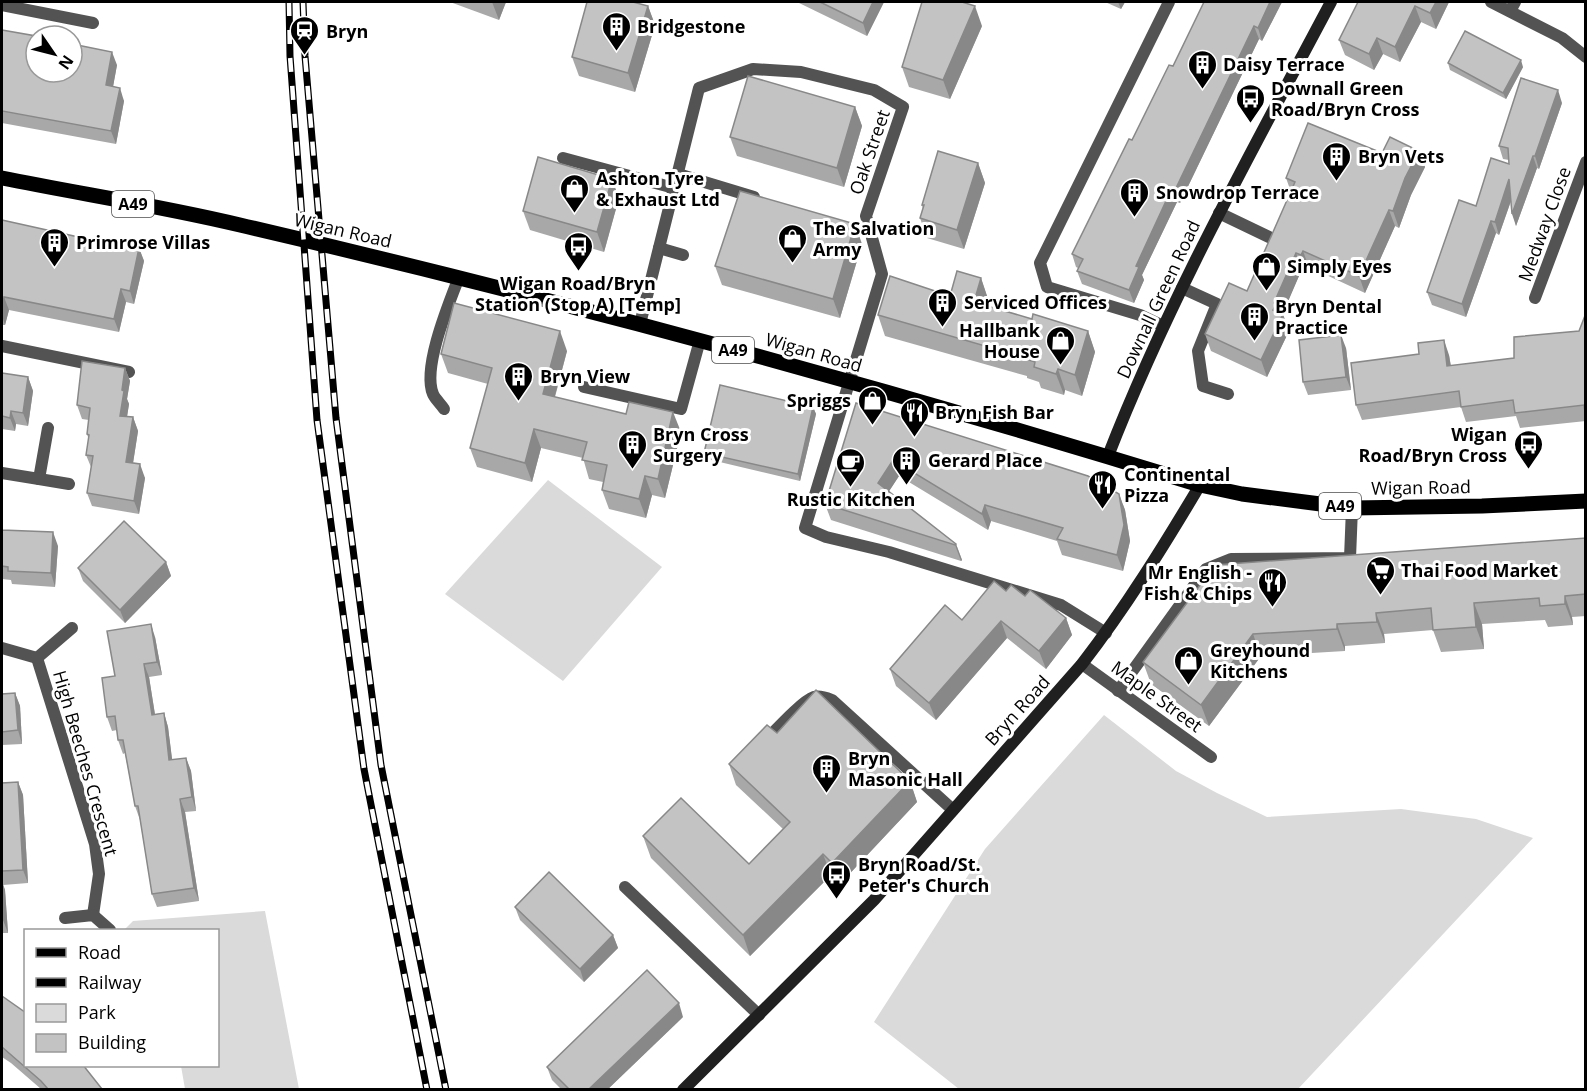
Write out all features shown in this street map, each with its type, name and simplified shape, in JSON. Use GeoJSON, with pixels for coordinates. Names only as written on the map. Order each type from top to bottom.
{"type":"FeatureCollection","features":[{"type":"Feature","properties":{"kind":"main road","name":"Downall Green Road"},"geometry":{"type":"LineString","coordinates":[[1108,456],[1129,401],[1163,326],[1219,213],[1330,2]]}},
{"type":"Feature","properties":{"kind":"main road","name":"Wigan Road"},"geometry":{"type":"LineString","coordinates":[[2,178],[264,231],[459,277],[700,340],[1108,456],[1200,485],[1242,494],[1352,508],[1482,506],[1586,501]]}},
{"type":"Feature","properties":{"kind":"main road","name":"Bryn Road"},"geometry":{"type":"LineString","coordinates":[[683,1089],[874,900],[1082,664],[1152,565],[1200,485]]}},
{"type":"Feature","properties":{"kind":"street"},"geometry":{"type":"LineString","coordinates":[[1163,326],[1140,315],[1047,287],[1040,263],[1169,2]]}},
{"type":"Feature","properties":{"kind":"street"},"geometry":{"type":"LineString","coordinates":[[1491,2],[1512,6],[1562,38],[1586,57]]}},
{"type":"Feature","properties":{"kind":"street"},"geometry":{"type":"LineString","coordinates":[[2,5],[93,23]]}},
{"type":"Feature","properties":{"kind":"street","name":"Oak Street"},"geometry":{"type":"LineString","coordinates":[[678,174],[699,88],[753,69],[801,72],[874,90],[903,107],[866,216],[865,232],[882,274],[849,382],[800,527],[826,537],[889,552],[1061,605],[1106,633]]}},
{"type":"Feature","properties":{"kind":"street"},"geometry":{"type":"LineString","coordinates":[[562,158],[674,188]]}},
{"type":"Feature","properties":{"kind":"street","name":"Medway Close"},"geometry":{"type":"LineString","coordinates":[[1535,298],[1586,162]]}},
{"type":"Feature","properties":{"kind":"street"},"geometry":{"type":"LineString","coordinates":[[640,324],[678,174],[768,202]]}},
{"type":"Feature","properties":{"kind":"street"},"geometry":{"type":"LineString","coordinates":[[1219,213],[1269,237]]}},
{"type":"Feature","properties":{"kind":"street"},"geometry":{"type":"LineString","coordinates":[[659,248],[683,255]]}},
{"type":"Feature","properties":{"kind":"street"},"geometry":{"type":"LineString","coordinates":[[444,409],[433,396],[429,379],[433,356],[459,277]]}},
{"type":"Feature","properties":{"kind":"street"},"geometry":{"type":"LineString","coordinates":[[1182,288],[1217,304],[1198,351],[1203,386],[1228,394]]}},
{"type":"Feature","properties":{"kind":"street"},"geometry":{"type":"LineString","coordinates":[[584,387],[681,409],[700,340]]}},
{"type":"Feature","properties":{"kind":"street"},"geometry":{"type":"LineString","coordinates":[[2,346],[129,372]]}},
{"type":"Feature","properties":{"kind":"street"},"geometry":{"type":"LineString","coordinates":[[39,479],[48,428]]}},
{"type":"Feature","properties":{"kind":"street"},"geometry":{"type":"LineString","coordinates":[[2,473],[69,484]]}},
{"type":"Feature","properties":{"kind":"street"},"geometry":{"type":"LineString","coordinates":[[1118,691],[1206,569],[1231,559],[1350,558],[1352,508]]}},
{"type":"Feature","properties":{"kind":"street","name":"High Beeches Crescent"},"geometry":{"type":"LineString","coordinates":[[37,658],[72,628]]}},
{"type":"Feature","properties":{"kind":"street","name":"High Beeches Crescent"},"geometry":{"type":"LineString","coordinates":[[2,648],[37,658]]}},
{"type":"Feature","properties":{"kind":"street","name":"High Beeches Crescent"},"geometry":{"type":"LineString","coordinates":[[37,658],[95,844],[99,874],[93,915]]}},
{"type":"Feature","properties":{"kind":"street","name":"Maple Street"},"geometry":{"type":"LineString","coordinates":[[1082,664],[1211,757]]}},
{"type":"Feature","properties":{"kind":"street"},"geometry":{"type":"LineString","coordinates":[[754,752],[805,703],[814,696],[824,696],[832,700],[953,810]]}},
{"type":"Feature","properties":{"kind":"street"},"geometry":{"type":"LineString","coordinates":[[625,887],[759,1015]]}},
{"type":"Feature","properties":{"kind":"street"},"geometry":{"type":"LineString","coordinates":[[65,918],[93,915],[109,929]]}},
{"type":"Feature","properties":{"kind":"green space"},"geometry":{"type":"Polygon","coordinates":[[[548,480],[662,567],[563,681],[445,594],[548,480]]]}},
{"type":"Feature","properties":{"kind":"green space"},"geometry":{"type":"Polygon","coordinates":[[[1104,715],[1176,771],[1267,817],[1401,809],[1476,819],[1533,838],[1298,1089],[959,1089],[874,1022],[985,849],[1104,715]]]}},
{"type":"Feature","properties":{"kind":"green space"},"geometry":{"type":"Polygon","coordinates":[[[265,911],[299,1089],[185,1089],[181,1067],[219,1067],[219,929],[125,929],[133,921],[265,911]]]}},
{"type":"Feature","properties":{"kind":"building","name":"Bridgestone"},"geometry":{"type":"Polygon","coordinates":[[[587,2],[633,2],[648,6],[628,73],[572,57],[587,2]]]}},
{"type":"Feature","properties":{"kind":"building"},"geometry":{"type":"Polygon","coordinates":[[[820,2],[873,2],[863,23],[820,2]]]}},
{"type":"Feature","properties":{"kind":"building"},"geometry":{"type":"Polygon","coordinates":[[[922,2],[962,2],[975,6],[943,80],[902,67],[922,2]]]}},
{"type":"Feature","properties":{"kind":"building"},"geometry":{"type":"Polygon","coordinates":[[[1204,2],[1270,2],[1258,28],[1254,26],[1175,190],[1172,188],[1136,266],[1139,267],[1129,290],[1077,271],[1083,259],[1072,254],[1129,139],[1132,140],[1169,65],[1173,66],[1204,2]]]}},
{"type":"Feature","properties":{"kind":"building"},"geometry":{"type":"Polygon","coordinates":[[[1358,2],[1436,2],[1430,13],[1415,6],[1395,47],[1377,38],[1369,54],[1339,40],[1358,2]]]}},
{"type":"Feature","properties":{"kind":"building"},"geometry":{"type":"Polygon","coordinates":[[[2,30],[24,34],[24,84],[84,84],[84,46],[112,52],[106,85],[120,88],[111,131],[2,111],[2,30]]]}},
{"type":"Feature","properties":{"kind":"building"},"geometry":{"type":"Polygon","coordinates":[[[1465,31],[1521,60],[1503,93],[1448,63],[1465,31]]]}},
{"type":"Feature","properties":{"kind":"building"},"geometry":{"type":"Polygon","coordinates":[[[748,76],[855,107],[837,168],[730,137],[748,76]]]}},
{"type":"Feature","properties":{"kind":"building"},"geometry":{"type":"Polygon","coordinates":[[[1521,78],[1558,90],[1512,214],[1509,179],[1495,222],[1491,221],[1462,304],[1427,292],[1459,200],[1476,206],[1491,158],[1509,164],[1508,148],[1499,146],[1521,78]]]}},
{"type":"Feature","properties":{"kind":"building"},"geometry":{"type":"Polygon","coordinates":[[[1308,123],[1382,153],[1390,137],[1419,151],[1405,178],[1393,211],[1389,210],[1359,276],[1303,251],[1301,255],[1296,253],[1274,303],[1276,304],[1273,310],[1283,314],[1261,360],[1205,334],[1229,283],[1247,291],[1295,182],[1286,178],[1308,123]]]}},
{"type":"Feature","properties":{"kind":"building"},"geometry":{"type":"Polygon","coordinates":[[[938,151],[978,163],[957,230],[920,218],[938,151]]]}},
{"type":"Feature","properties":{"kind":"building"},"geometry":{"type":"Polygon","coordinates":[[[538,157],[612,179],[597,232],[523,211],[538,157]]]}},
{"type":"Feature","properties":{"kind":"building","name":"The Salvation Army"},"geometry":{"type":"Polygon","coordinates":[[[740,191],[855,224],[833,299],[715,266],[740,191]]]}},
{"type":"Feature","properties":{"kind":"building"},"geometry":{"type":"Polygon","coordinates":[[[2,220],[139,248],[130,291],[121,289],[114,319],[4,297],[2,307],[2,220]]]}},
{"type":"Feature","properties":{"kind":"building"},"geometry":{"type":"Polygon","coordinates":[[[957,271],[981,278],[974,302],[1032,319],[1033,314],[1088,331],[1075,375],[1058,369],[1056,374],[1034,367],[1035,362],[1020,356],[878,315],[890,276],[950,296],[957,271]]]}},
{"type":"Feature","properties":{"kind":"building"},"geometry":{"type":"Polygon","coordinates":[[[454,303],[560,331],[543,394],[626,414],[629,402],[673,412],[658,479],[645,476],[639,499],[602,490],[607,465],[582,460],[587,442],[534,429],[525,463],[470,448],[492,368],[441,354],[454,303]]]}},
{"type":"Feature","properties":{"kind":"building"},"geometry":{"type":"Polygon","coordinates":[[[1586,313],[1586,420],[1584,405],[1515,413],[1513,400],[1461,407],[1459,391],[1356,405],[1351,363],[1419,354],[1418,343],[1444,340],[1447,366],[1514,358],[1514,337],[1579,331],[1586,313]]]}},
{"type":"Feature","properties":{"kind":"building"},"geometry":{"type":"Polygon","coordinates":[[[1341,335],[1346,377],[1303,382],[1299,340],[1341,335]]]}},
{"type":"Feature","properties":{"kind":"building"},"geometry":{"type":"Polygon","coordinates":[[[82,361],[125,368],[120,416],[133,417],[126,462],[140,464],[134,501],[87,493],[93,456],[86,455],[90,408],[77,405],[82,361]]]}},
{"type":"Feature","properties":{"kind":"building"},"geometry":{"type":"Polygon","coordinates":[[[2,373],[28,377],[23,413],[11,411],[10,418],[2,416],[2,373]]]}},
{"type":"Feature","properties":{"kind":"building"},"geometry":{"type":"Polygon","coordinates":[[[720,385],[813,407],[798,474],[704,453],[720,385]]]}},
{"type":"Feature","properties":{"kind":"building"},"geometry":{"type":"Polygon","coordinates":[[[856,403],[1088,476],[1119,494],[1124,525],[1117,555],[1057,539],[1063,528],[985,505],[982,514],[893,460],[878,483],[955,545],[825,504],[856,403]]]}},
{"type":"Feature","properties":{"kind":"building"},"geometry":{"type":"Polygon","coordinates":[[[124,521],[166,562],[120,610],[78,568],[124,521]]]}},
{"type":"Feature","properties":{"kind":"building"},"geometry":{"type":"Polygon","coordinates":[[[2,530],[53,532],[51,573],[8,571],[8,567],[2,566],[2,530]]]}},
{"type":"Feature","properties":{"kind":"building"},"geometry":{"type":"Polygon","coordinates":[[[1586,538],[1586,594],[1565,596],[1565,604],[1540,606],[1539,598],[1474,603],[1476,627],[1433,630],[1431,608],[1376,613],[1377,622],[1337,624],[1337,629],[1253,634],[1201,705],[1143,662],[1215,565],[1586,538]]]}},
{"type":"Feature","properties":{"kind":"building"},"geometry":{"type":"Polygon","coordinates":[[[994,581],[1006,591],[1011,585],[1025,596],[1030,590],[1066,618],[1039,651],[1001,621],[929,703],[890,669],[945,605],[962,620],[994,581]]]}},
{"type":"Feature","properties":{"kind":"building"},"geometry":{"type":"Polygon","coordinates":[[[151,624],[157,662],[144,664],[152,715],[164,713],[169,760],[186,758],[192,797],[180,799],[194,888],[152,894],[138,806],[135,806],[123,740],[118,740],[115,716],[107,717],[102,678],[115,676],[107,631],[151,624]]]}},
{"type":"Feature","properties":{"kind":"building"},"geometry":{"type":"Polygon","coordinates":[[[816,690],[910,781],[832,863],[823,854],[743,935],[643,836],[681,798],[749,864],[790,822],[729,764],[767,725],[777,733],[816,690]]]}},
{"type":"Feature","properties":{"kind":"building"},"geometry":{"type":"Polygon","coordinates":[[[15,693],[18,730],[2,732],[2,694],[15,693]]]}},
{"type":"Feature","properties":{"kind":"building"},"geometry":{"type":"Polygon","coordinates":[[[18,782],[23,870],[2,871],[2,783],[18,782]]]}},
{"type":"Feature","properties":{"kind":"building"},"geometry":{"type":"Polygon","coordinates":[[[549,872],[613,935],[580,969],[515,907],[549,872]]]}},
{"type":"Feature","properties":{"kind":"building"},"geometry":{"type":"Polygon","coordinates":[[[647,970],[679,1003],[589,1089],[569,1089],[547,1067],[647,970]]]}},
{"type":"Feature","properties":{"kind":"building"},"geometry":{"type":"Polygon","coordinates":[[[2,996],[24,1012],[24,1066],[2,1047],[2,996]]]}},
{"type":"Feature","properties":{"kind":"building"},"geometry":{"type":"Polygon","coordinates":[[[25,1067],[85,1067],[102,1089],[48,1089],[25,1067]]]}},
{"type":"Feature","properties":{"kind":"railway"},"geometry":{"type":"LineString","coordinates":[[289,2],[290,56],[317,420],[364,769],[427,1090]]}},
{"type":"Feature","properties":{"kind":"railway"},"geometry":{"type":"LineString","coordinates":[[303,2],[305,56],[336,418],[381,765],[446,1090]]}},
{"type":"Feature","properties":{"kind":"place","name":"Bridgestone"},"geometry":{"type":"Point","coordinates":[616,52]}},
{"type":"Feature","properties":{"kind":"place","name":"Bryn"},"geometry":{"type":"Point","coordinates":[305,56]}},
{"type":"Feature","properties":{"kind":"place","name":"Daisy Terrace"},"geometry":{"type":"Point","coordinates":[1202,90]}},
{"type":"Feature","properties":{"kind":"place","name":"Downall Green Road/Bryn Cross"},"geometry":{"type":"Point","coordinates":[1250,124]}},
{"type":"Feature","properties":{"kind":"place","name":"Bryn Vets"},"geometry":{"type":"Point","coordinates":[1337,182]}},
{"type":"Feature","properties":{"kind":"place","name":"Ashton Tyre & Exhaust Ltd"},"geometry":{"type":"Point","coordinates":[575,214]}},
{"type":"Feature","properties":{"kind":"place","name":"Snowdrop Terrace"},"geometry":{"type":"Point","coordinates":[1135,218]}},
{"type":"Feature","properties":{"kind":"place","name":"The Salvation Army"},"geometry":{"type":"Point","coordinates":[792,264]}},
{"type":"Feature","properties":{"kind":"place","name":"Primrose Villas"},"geometry":{"type":"Point","coordinates":[55,268]}},
{"type":"Feature","properties":{"kind":"place","name":"Wigan Road/Bryn Station (Stop A) [Temp]"},"geometry":{"type":"Point","coordinates":[578,272]}},
{"type":"Feature","properties":{"kind":"place","name":"Simply Eyes"},"geometry":{"type":"Point","coordinates":[1266,292]}},
{"type":"Feature","properties":{"kind":"place","name":"Serviced Offices"},"geometry":{"type":"Point","coordinates":[943,328]}},
{"type":"Feature","properties":{"kind":"place","name":"Bryn Dental Practice"},"geometry":{"type":"Point","coordinates":[1254,342]}},
{"type":"Feature","properties":{"kind":"place","name":"Hallbank House"},"geometry":{"type":"Point","coordinates":[1061,366]}},
{"type":"Feature","properties":{"kind":"place","name":"Bryn View"},"geometry":{"type":"Point","coordinates":[519,402]}},
{"type":"Feature","properties":{"kind":"place","name":"Spriggs"},"geometry":{"type":"Point","coordinates":[872,426]}},
{"type":"Feature","properties":{"kind":"place","name":"Bryn Fish Bar"},"geometry":{"type":"Point","coordinates":[914,438]}},
{"type":"Feature","properties":{"kind":"place","name":"Bryn Cross Surgery"},"geometry":{"type":"Point","coordinates":[632,470]}},
{"type":"Feature","properties":{"kind":"place","name":"Wigan Road/Bryn Cross"},"geometry":{"type":"Point","coordinates":[1528,470]}},
{"type":"Feature","properties":{"kind":"place","name":"Gerard Place"},"geometry":{"type":"Point","coordinates":[907,486]}},
{"type":"Feature","properties":{"kind":"place","name":"Rustic Kitchen"},"geometry":{"type":"Point","coordinates":[851,488]}},
{"type":"Feature","properties":{"kind":"place","name":"Continental Pizza"},"geometry":{"type":"Point","coordinates":[1103,510]}},
{"type":"Feature","properties":{"kind":"place","name":"Thai Food Market"},"geometry":{"type":"Point","coordinates":[1380,596]}},
{"type":"Feature","properties":{"kind":"place","name":"Mr English - Fish & Chips"},"geometry":{"type":"Point","coordinates":[1273,608]}},
{"type":"Feature","properties":{"kind":"place","name":"Greyhound Kitchens"},"geometry":{"type":"Point","coordinates":[1189,686]}},
{"type":"Feature","properties":{"kind":"place","name":"Bryn Masonic Hall"},"geometry":{"type":"Point","coordinates":[827,794]}},
{"type":"Feature","properties":{"kind":"place","name":"Bryn Road/St. Peter's Church"},"geometry":{"type":"Point","coordinates":[837,900]}}]}
